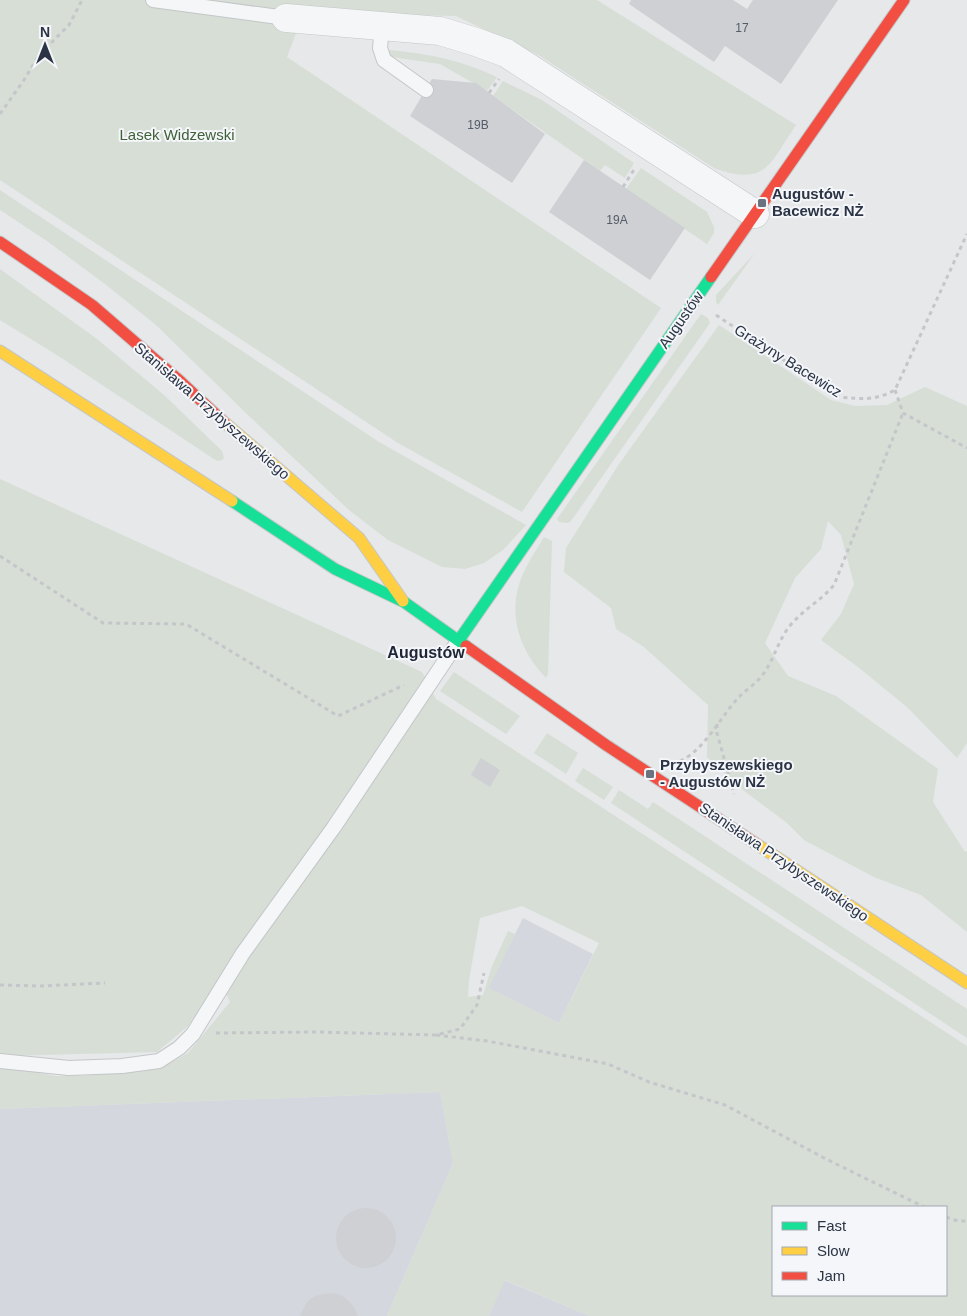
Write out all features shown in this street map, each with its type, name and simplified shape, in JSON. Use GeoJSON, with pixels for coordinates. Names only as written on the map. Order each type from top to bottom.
{"type":"FeatureCollection","features":[{"type":"Feature","properties":{"kind":"street","name":"Augustów"},"geometry":{"type":"LineString","coordinates":[[459,640],[904,0]]}},
{"type":"Feature","properties":{"kind":"street"},"geometry":{"type":"LineString","coordinates":[[286,18],[440,32],[506,53],[755,214]]}},
{"type":"Feature","properties":{"kind":"street","name":"Stanisława Przybyszewskiego"},"geometry":{"type":"LineString","coordinates":[[0,242],[92,305],[181,382],[235,433],[359,538],[404,602]]}},
{"type":"Feature","properties":{"kind":"street","name":"Stanisława Przybyszewskiego"},"geometry":{"type":"LineString","coordinates":[[0,351],[335,569],[404,602],[606,745],[967,983]]}},
{"type":"Feature","properties":{"kind":"lane"},"geometry":{"type":"LineString","coordinates":[[153,0],[286,18]]}},
{"type":"Feature","properties":{"kind":"lane"},"geometry":{"type":"LineString","coordinates":[[382,26],[380,48],[384,60],[426,90]]}},
{"type":"Feature","properties":{"kind":"lane"},"geometry":{"type":"LineString","coordinates":[[0,1061],[69,1068],[122,1066],[159,1061],[179,1048],[193,1034],[243,953],[334,827],[459,640]]}},
{"type":"Feature","properties":{"kind":"path"},"geometry":{"type":"LineString","coordinates":[[0,114],[24,80],[38,55],[69,25],[82,0]]}},
{"type":"Feature","properties":{"kind":"path"},"geometry":{"type":"LineString","coordinates":[[489,93],[502,73]]}},
{"type":"Feature","properties":{"kind":"path"},"geometry":{"type":"LineString","coordinates":[[623,186],[640,162]]}},
{"type":"Feature","properties":{"kind":"path"},"geometry":{"type":"LineString","coordinates":[[967,234],[895,390],[904,413],[967,448]]}},
{"type":"Feature","properties":{"kind":"path","name":"Grażyny Bacewicz"},"geometry":{"type":"LineString","coordinates":[[695,300],[840,397],[861,399],[882,397],[895,390]]}},
{"type":"Feature","properties":{"kind":"path"},"geometry":{"type":"LineString","coordinates":[[679,761],[688,757],[702,744],[740,696],[762,676],[774,659],[780,642],[788,628],[834,585],[904,413]]}},
{"type":"Feature","properties":{"kind":"path"},"geometry":{"type":"LineString","coordinates":[[0,556],[103,623],[186,624],[338,716],[405,684]]}},
{"type":"Feature","properties":{"kind":"path"},"geometry":{"type":"LineString","coordinates":[[717,724],[717,733],[734,794]]}},
{"type":"Feature","properties":{"kind":"path"},"geometry":{"type":"LineString","coordinates":[[436,1035],[460,1029],[477,1005],[484,973]]}},
{"type":"Feature","properties":{"kind":"path"},"geometry":{"type":"LineString","coordinates":[[0,985],[42,986],[105,982]]}},
{"type":"Feature","properties":{"kind":"path"},"geometry":{"type":"LineString","coordinates":[[193,1034],[317,1032],[436,1035],[487,1041],[608,1064],[649,1082],[725,1104],[826,1159],[922,1206]]}},
{"type":"Feature","properties":{"kind":"path"},"geometry":{"type":"LineString","coordinates":[[947,1217],[958,1221],[967,1221]]}},
{"type":"Feature","properties":{"kind":"shaded area"},"geometry":{"type":"Polygon","coordinates":[[[523,918],[593,954],[559,1023],[488,988],[523,918]]]}},
{"type":"Feature","properties":{"kind":"shaded area"},"geometry":{"type":"Polygon","coordinates":[[[440,1092],[453,1163],[387,1316],[0,1316],[0,1109],[440,1092]]]}},
{"type":"Feature","properties":{"kind":"shaded area"},"geometry":{"type":"Polygon","coordinates":[[[504,1280],[590,1316],[489,1316],[504,1280]]]}},
{"type":"Feature","properties":{"kind":"green space","name":"Lasek Widzewski"},"geometry":{"type":"Polygon","coordinates":[[[0,0],[597,0],[796,125],[772,161],[765,168],[756,173],[745,175],[732,173],[714,168],[540,56],[456,16],[304,12],[287,57],[661,308],[522,512],[398,443],[0,180],[0,0]]]}},
{"type":"Feature","properties":{"kind":"green space"},"geometry":{"type":"Polygon","coordinates":[[[386,50],[443,58],[497,77],[487,91],[440,64],[385,56],[386,50]]]}},
{"type":"Feature","properties":{"kind":"green space"},"geometry":{"type":"Polygon","coordinates":[[[503,81],[542,100],[634,163],[625,178],[605,165],[600,171],[493,96],[503,81]]]}},
{"type":"Feature","properties":{"kind":"green space"},"geometry":{"type":"Polygon","coordinates":[[[641,168],[707,212],[714,227],[714,233],[707,244],[626,189],[641,168]]]}},
{"type":"Feature","properties":{"kind":"green space"},"geometry":{"type":"Polygon","coordinates":[[[0,190],[379,442],[526,525],[503,550],[484,563],[465,569],[442,567],[388,540],[349,510],[156,325],[47,241],[0,210],[0,190]]]}},
{"type":"Feature","properties":{"kind":"green space"},"geometry":{"type":"Polygon","coordinates":[[[755,253],[718,305],[716,295],[755,253]]]}},
{"type":"Feature","properties":{"kind":"green space"},"geometry":{"type":"Polygon","coordinates":[[[0,269],[97,339],[164,395],[222,451],[224,458],[217,461],[60,357],[0,320],[0,269]]]}},
{"type":"Feature","properties":{"kind":"green space"},"geometry":{"type":"Polygon","coordinates":[[[701,314],[708,318],[710,323],[571,521],[568,523],[559,522],[557,519],[701,314]]]}},
{"type":"Feature","properties":{"kind":"green space"},"geometry":{"type":"Polygon","coordinates":[[[719,325],[831,400],[855,406],[887,405],[925,387],[967,406],[967,743],[957,758],[907,707],[821,640],[841,614],[854,584],[841,535],[828,521],[821,549],[795,578],[765,643],[788,676],[836,696],[938,769],[933,802],[965,852],[967,851],[967,932],[921,895],[874,877],[804,840],[787,823],[743,790],[707,757],[708,705],[644,647],[616,629],[611,608],[564,572],[566,548],[619,464],[719,325]]]}},
{"type":"Feature","properties":{"kind":"green space"},"geometry":{"type":"Polygon","coordinates":[[[0,479],[422,672],[436,699],[967,1046],[967,1316],[590,1316],[505,1280],[489,1316],[387,1316],[453,1163],[440,1092],[0,1109],[0,1068],[56,1076],[82,1076],[159,1067],[188,1053],[230,1002],[220,980],[188,1026],[157,1052],[0,1056],[0,479]],[[522,906],[480,918],[469,980],[468,997],[483,995],[492,966],[508,931],[515,934],[489,988],[559,1023],[599,943],[522,906]]]}},
{"type":"Feature","properties":{"kind":"green space"},"geometry":{"type":"Polygon","coordinates":[[[544,537],[552,541],[548,674],[546,678],[535,666],[527,652],[517,624],[515,609],[521,579],[544,537]]]}},
{"type":"Feature","properties":{"kind":"green space"},"geometry":{"type":"Polygon","coordinates":[[[454,672],[520,716],[506,734],[440,691],[454,672]]]}},
{"type":"Feature","properties":{"kind":"green space"},"geometry":{"type":"Polygon","coordinates":[[[547,733],[578,753],[566,774],[534,753],[547,733]]]}},
{"type":"Feature","properties":{"kind":"green space"},"geometry":{"type":"Polygon","coordinates":[[[583,768],[613,787],[604,800],[575,781],[583,768]]]}},
{"type":"Feature","properties":{"kind":"green space"},"geometry":{"type":"Polygon","coordinates":[[[619,790],[648,809],[653,802],[967,1009],[967,1038],[611,803],[619,790]]]}},
{"type":"Feature","properties":{"kind":"building"},"geometry":{"type":"Polygon","coordinates":[[[631,0],[733,0],[747,9],[753,0],[838,0],[781,84],[725,46],[714,62],[629,4],[631,0]]]}},
{"type":"Feature","properties":{"kind":"building"},"geometry":{"type":"Polygon","coordinates":[[[432,79],[476,83],[545,134],[512,183],[410,116],[432,79]]]}},
{"type":"Feature","properties":{"kind":"building"},"geometry":{"type":"Polygon","coordinates":[[[584,160],[685,228],[650,280],[549,212],[584,160]]]}},
{"type":"Feature","properties":{"kind":"building"},"geometry":{"type":"Polygon","coordinates":[[[481,758],[500,770],[490,787],[471,775],[481,758]]]}},
{"type":"Feature","properties":{"kind":"building"},"geometry":{"type":"Polygon","coordinates":[[[366,1208],[382,1213],[387,1217],[391,1222],[396,1238],[391,1254],[387,1259],[382,1263],[366,1268],[350,1263],[345,1259],[341,1254],[336,1238],[341,1222],[345,1217],[350,1213],[366,1208]]]}},
{"type":"Feature","properties":{"kind":"building"},"geometry":{"type":"Polygon","coordinates":[[[332,1293],[341,1295],[349,1301],[358,1316],[300,1316],[306,1303],[313,1297],[332,1293]]]}},
{"type":"Feature","properties":{"kind":"traffic: fast"},"geometry":{"type":"LineString","coordinates":[[459,640],[711,277]]}},
{"type":"Feature","properties":{"kind":"traffic: fast"},"geometry":{"type":"LineString","coordinates":[[232,501],[335,569],[404,602],[466,646]]}},
{"type":"Feature","properties":{"kind":"traffic: slow"},"geometry":{"type":"LineString","coordinates":[[0,351],[232,501]]}},
{"type":"Feature","properties":{"kind":"traffic: slow"},"geometry":{"type":"LineString","coordinates":[[225,423],[359,538],[403,601]]}},
{"type":"Feature","properties":{"kind":"traffic: slow"},"geometry":{"type":"LineString","coordinates":[[755,843],[967,983]]}},
{"type":"Feature","properties":{"kind":"traffic: jam"},"geometry":{"type":"LineString","coordinates":[[711,277],[904,0]]}},
{"type":"Feature","properties":{"kind":"traffic: jam"},"geometry":{"type":"LineString","coordinates":[[0,242],[92,305],[225,423]]}},
{"type":"Feature","properties":{"kind":"traffic: jam"},"geometry":{"type":"LineString","coordinates":[[466,646],[606,745],[755,843]]}},
{"type":"Feature","properties":{"kind":"place","name":"Augustów - Bacewicz NŻ"},"geometry":{"type":"Point","coordinates":[762,203]}},
{"type":"Feature","properties":{"kind":"place","name":"Przybyszewskiego - Augustów NŻ"},"geometry":{"type":"Point","coordinates":[650,774]}},
{"type":"Feature","properties":{"kind":"district","name":"Augustów"},"geometry":{"type":"Point","coordinates":[426,652]}}]}
